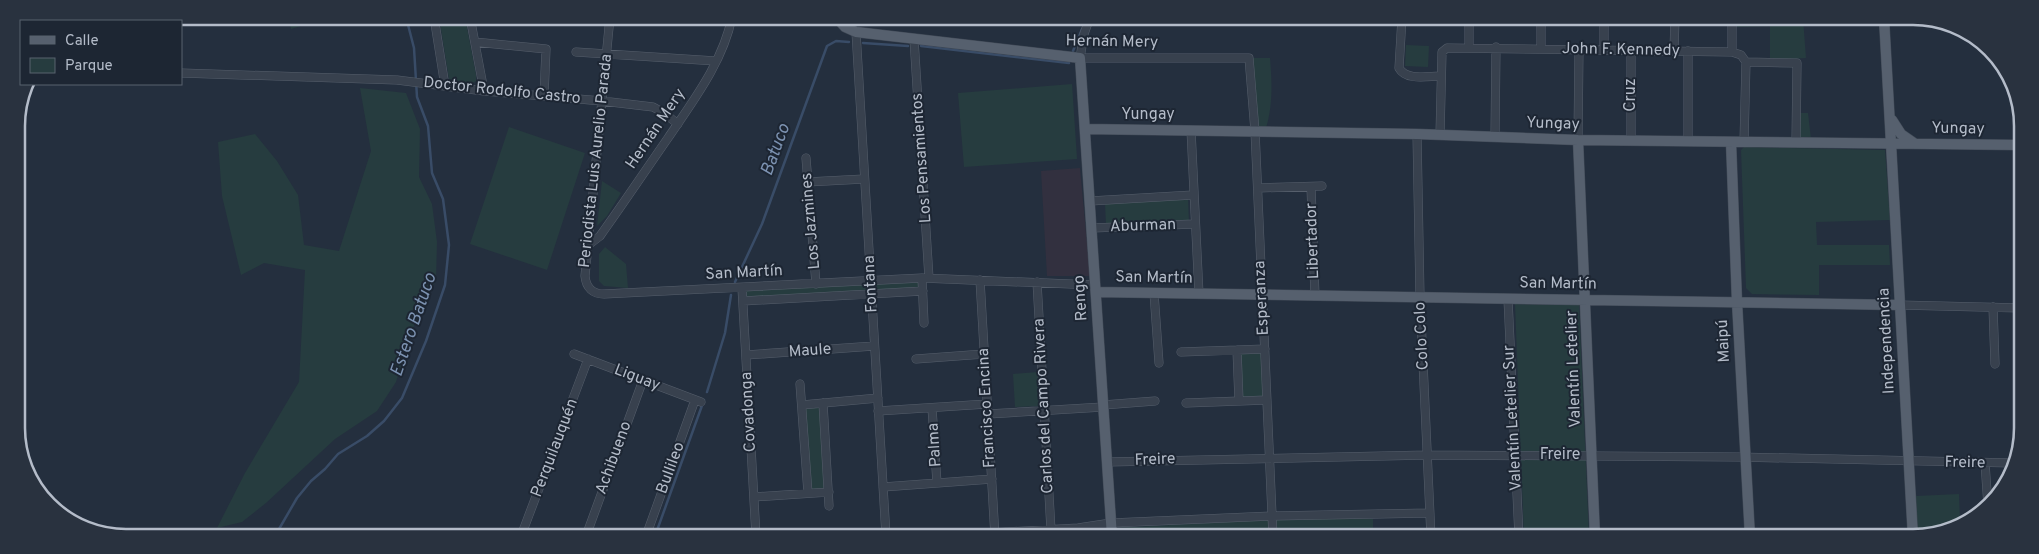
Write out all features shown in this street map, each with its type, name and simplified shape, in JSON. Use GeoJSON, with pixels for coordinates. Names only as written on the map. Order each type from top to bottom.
{"type":"FeatureCollection","features":[{"type":"Feature","properties":{"kind":"main road"},"geometry":{"type":"LineString","coordinates":[[843,25],[856,32]]}},
{"type":"Feature","properties":{"kind":"main road","name":"Independencia"},"geometry":{"type":"LineString","coordinates":[[1884,25],[1913,529]]}},
{"type":"Feature","properties":{"kind":"main road","name":"Hernán Mery"},"geometry":{"type":"LineString","coordinates":[[856,32],[1080,58]]}},
{"type":"Feature","properties":{"kind":"main road","name":"Rengo"},"geometry":{"type":"LineString","coordinates":[[1080,58],[1111,529]]}},
{"type":"Feature","properties":{"kind":"main road"},"geometry":{"type":"LineString","coordinates":[[1891,117],[1901,134],[1914,144]]}},
{"type":"Feature","properties":{"kind":"main road","name":"Yungay"},"geometry":{"type":"LineString","coordinates":[[1085,129],[1417,134],[1578,140],[2014,144]]}},
{"type":"Feature","properties":{"kind":"main road","name":"Valentín Letelier"},"geometry":{"type":"LineString","coordinates":[[1578,140],[1595,529]]}},
{"type":"Feature","properties":{"kind":"main road","name":"Maipú"},"geometry":{"type":"LineString","coordinates":[[1732,142],[1737,302],[1750,529]]}},
{"type":"Feature","properties":{"kind":"main road","name":"San Martín"},"geometry":{"type":"LineString","coordinates":[[1096,288],[1154,293],[1199,294],[1899,305]]}},
{"type":"Feature","properties":{"kind":"street"},"geometry":{"type":"LineString","coordinates":[[435,25],[445,86]]}},
{"type":"Feature","properties":{"kind":"street"},"geometry":{"type":"LineString","coordinates":[[472,25],[484,91]]}},
{"type":"Feature","properties":{"kind":"street","name":"Periodista Luis Aurelio Parada"},"geometry":{"type":"LineString","coordinates":[[604,294],[593,291],[585,281],[609,25]]}},
{"type":"Feature","properties":{"kind":"street","name":"Hernán Mery"},"geometry":{"type":"LineString","coordinates":[[587,246],[600,236],[696,98],[716,61],[730,25]]}},
{"type":"Feature","properties":{"kind":"street"},"geometry":{"type":"LineString","coordinates":[[1080,58],[1087,25]]}},
{"type":"Feature","properties":{"kind":"street"},"geometry":{"type":"LineString","coordinates":[[1402,25],[1399,68],[1402,74],[1407,76],[1440,76],[1440,135]]}},
{"type":"Feature","properties":{"kind":"street"},"geometry":{"type":"LineString","coordinates":[[1469,25],[1469,47]]}},
{"type":"Feature","properties":{"kind":"street"},"geometry":{"type":"LineString","coordinates":[[1541,25],[1541,48]]}},
{"type":"Feature","properties":{"kind":"street"},"geometry":{"type":"LineString","coordinates":[[1604,25],[1604,50]]}},
{"type":"Feature","properties":{"kind":"street"},"geometry":{"type":"LineString","coordinates":[[1674,51],[1675,25]]}},
{"type":"Feature","properties":{"kind":"street"},"geometry":{"type":"LineString","coordinates":[[1732,25],[1732,52],[1741,55],[1746,62],[1744,142]]}},
{"type":"Feature","properties":{"kind":"street","name":"Fontana"},"geometry":{"type":"LineString","coordinates":[[856,32],[886,529]]}},
{"type":"Feature","properties":{"kind":"street","name":"Los Pensamientos"},"geometry":{"type":"LineString","coordinates":[[914,39],[926,278],[923,291],[924,324]]}},
{"type":"Feature","properties":{"kind":"street"},"geometry":{"type":"LineString","coordinates":[[475,42],[546,48],[544,96]]}},
{"type":"Feature","properties":{"kind":"street","name":"John F. Kennedy"},"geometry":{"type":"LineString","coordinates":[[1440,76],[1442,52],[1447,48],[1732,52]]}},
{"type":"Feature","properties":{"kind":"street"},"geometry":{"type":"LineString","coordinates":[[1495,137],[1496,48]]}},
{"type":"Feature","properties":{"kind":"street"},"geometry":{"type":"LineString","coordinates":[[1578,140],[1579,49]]}},
{"type":"Feature","properties":{"kind":"street","name":"Cruz"},"geometry":{"type":"LineString","coordinates":[[1631,50],[1631,140]]}},
{"type":"Feature","properties":{"kind":"street"},"geometry":{"type":"LineString","coordinates":[[1688,51],[1688,141]]}},
{"type":"Feature","properties":{"kind":"street"},"geometry":{"type":"LineString","coordinates":[[576,52],[716,61]]}},
{"type":"Feature","properties":{"kind":"street","name":"Hernán Mery"},"geometry":{"type":"LineString","coordinates":[[1080,58],[1249,58]]}},
{"type":"Feature","properties":{"kind":"street","name":"Esperanza"},"geometry":{"type":"LineString","coordinates":[[1249,58],[1258,188],[1273,529]]}},
{"type":"Feature","properties":{"kind":"street"},"geometry":{"type":"LineString","coordinates":[[1746,62],[1797,63],[1796,142]]}},
{"type":"Feature","properties":{"kind":"street","name":"Doctor Rodolfo Castro"},"geometry":{"type":"LineString","coordinates":[[182,73],[397,80],[484,91],[602,101],[652,108],[664,113],[678,124]]}},
{"type":"Feature","properties":{"kind":"street"},"geometry":{"type":"LineString","coordinates":[[1191,130],[1199,294]]}},
{"type":"Feature","properties":{"kind":"street","name":"Colo Colo"},"geometry":{"type":"LineString","coordinates":[[1417,134],[1420,297],[1431,529]]}},
{"type":"Feature","properties":{"kind":"street","name":"Los Jazmines"},"geometry":{"type":"LineString","coordinates":[[806,158],[816,284]]}},
{"type":"Feature","properties":{"kind":"street"},"geometry":{"type":"LineString","coordinates":[[807,182],[864,179]]}},
{"type":"Feature","properties":{"kind":"street","name":"Libertador"},"geometry":{"type":"LineString","coordinates":[[1258,188],[1322,186]]}},
{"type":"Feature","properties":{"kind":"street","name":"Libertador"},"geometry":{"type":"LineString","coordinates":[[1311,187],[1315,296]]}},
{"type":"Feature","properties":{"kind":"street","name":"Aburman"},"geometry":{"type":"LineString","coordinates":[[1090,201],[1193,196]]}},
{"type":"Feature","properties":{"kind":"street","name":"Aburman"},"geometry":{"type":"LineString","coordinates":[[1092,228],[1195,224]]}},
{"type":"Feature","properties":{"kind":"street","name":"San Martín"},"geometry":{"type":"LineString","coordinates":[[604,294],[926,278],[1037,282],[1096,288]]}},
{"type":"Feature","properties":{"kind":"street","name":"Francisco Encina"},"geometry":{"type":"LineString","coordinates":[[980,280],[995,529]]}},
{"type":"Feature","properties":{"kind":"street","name":"Carlos del Campo Rivera"},"geometry":{"type":"LineString","coordinates":[[1037,282],[1051,529]]}},
{"type":"Feature","properties":{"kind":"street","name":"Covadonga"},"geometry":{"type":"LineString","coordinates":[[742,288],[756,529]]}},
{"type":"Feature","properties":{"kind":"street","name":"San Martín"},"geometry":{"type":"LineString","coordinates":[[743,301],[923,291]]}},
{"type":"Feature","properties":{"kind":"street"},"geometry":{"type":"LineString","coordinates":[[1154,293],[1159,363]]}},
{"type":"Feature","properties":{"kind":"street","name":"Valentín Letelier Sur"},"geometry":{"type":"LineString","coordinates":[[1508,299],[1519,529]]}},
{"type":"Feature","properties":{"kind":"street","name":"San Martín"},"geometry":{"type":"LineString","coordinates":[[1899,305],[2014,308]]}},
{"type":"Feature","properties":{"kind":"street"},"geometry":{"type":"LineString","coordinates":[[1992,307],[1995,364]]}},
{"type":"Feature","properties":{"kind":"street","name":"Maule"},"geometry":{"type":"LineString","coordinates":[[746,355],[874,346]]}},
{"type":"Feature","properties":{"kind":"street"},"geometry":{"type":"LineString","coordinates":[[1181,352],[1265,349]]}},
{"type":"Feature","properties":{"kind":"street","name":"Esperanza"},"geometry":{"type":"LineString","coordinates":[[1238,350],[1239,401]]}},
{"type":"Feature","properties":{"kind":"street","name":"Liguay"},"geometry":{"type":"LineString","coordinates":[[574,354],[698,401]]}},
{"type":"Feature","properties":{"kind":"street"},"geometry":{"type":"LineString","coordinates":[[916,359],[984,354]]}},
{"type":"Feature","properties":{"kind":"street","name":"Perquilauquén"},"geometry":{"type":"LineString","coordinates":[[524,529],[588,360]]}},
{"type":"Feature","properties":{"kind":"street","name":"Achibueno"},"geometry":{"type":"LineString","coordinates":[[589,529],[643,380]]}},
{"type":"Feature","properties":{"kind":"street"},"geometry":{"type":"LineString","coordinates":[[800,384],[808,493]]}},
{"type":"Feature","properties":{"kind":"street"},"geometry":{"type":"LineString","coordinates":[[802,405],[878,398]]}},
{"type":"Feature","properties":{"kind":"street"},"geometry":{"type":"LineString","coordinates":[[1186,404],[1267,400]]}},
{"type":"Feature","properties":{"kind":"street","name":"Bullileo"},"geometry":{"type":"LineString","coordinates":[[649,529],[698,401]]}},
{"type":"Feature","properties":{"kind":"street"},"geometry":{"type":"LineString","coordinates":[[988,414],[1156,401]]}},
{"type":"Feature","properties":{"kind":"street"},"geometry":{"type":"LineString","coordinates":[[823,403],[830,506]]}},
{"type":"Feature","properties":{"kind":"street"},"geometry":{"type":"LineString","coordinates":[[878,411],[987,404]]}},
{"type":"Feature","properties":{"kind":"street","name":"Palma"},"geometry":{"type":"LineString","coordinates":[[932,408],[937,483]]}},
{"type":"Feature","properties":{"kind":"street","name":"Freire"},"geometry":{"type":"LineString","coordinates":[[1107,462],[1270,457],[1592,455],[2008,463]]}},
{"type":"Feature","properties":{"kind":"street"},"geometry":{"type":"LineString","coordinates":[[1985,463],[1987,496]]}},
{"type":"Feature","properties":{"kind":"street"},"geometry":{"type":"LineString","coordinates":[[883,487],[992,479]]}},
{"type":"Feature","properties":{"kind":"street"},"geometry":{"type":"LineString","coordinates":[[754,497],[828,492]]}},
{"type":"Feature","properties":{"kind":"street"},"geometry":{"type":"LineString","coordinates":[[1060,529],[1111,523],[1272,516],[1430,513]]}},
{"type":"Feature","properties":{"kind":"shaded area"},"geometry":{"type":"Polygon","coordinates":[[[1080,168],[1090,276],[1047,276],[1041,171],[1080,168]]]}},
{"type":"Feature","properties":{"kind":"green space"},"geometry":{"type":"Polygon","coordinates":[[[290,25],[304,25],[291,29],[290,25]]]}},
{"type":"Feature","properties":{"kind":"green space"},"geometry":{"type":"Polygon","coordinates":[[[440,25],[467,25],[476,81],[472,84],[449,79],[440,25]]]}},
{"type":"Feature","properties":{"kind":"green space"},"geometry":{"type":"Polygon","coordinates":[[[1737,25],[1804,25],[1806,58],[1770,60],[1770,26],[1737,27],[1737,25]]]}},
{"type":"Feature","properties":{"kind":"green space"},"geometry":{"type":"Polygon","coordinates":[[[1406,45],[1429,46],[1428,67],[1405,66],[1406,45]]]}},
{"type":"Feature","properties":{"kind":"green space"},"geometry":{"type":"Polygon","coordinates":[[[1250,58],[1270,58],[1271,102],[1266,128],[1257,129],[1250,58]]]}},
{"type":"Feature","properties":{"kind":"green space"},"geometry":{"type":"Polygon","coordinates":[[[1072,84],[1077,159],[964,167],[958,93],[1072,84]]]}},
{"type":"Feature","properties":{"kind":"green space"},"geometry":{"type":"Polygon","coordinates":[[[360,88],[406,93],[420,129],[419,177],[432,204],[437,242],[436,280],[412,330],[396,382],[377,411],[335,439],[266,503],[242,522],[217,528],[245,473],[299,382],[305,270],[264,263],[241,275],[222,196],[218,142],[255,134],[277,161],[298,195],[304,245],[339,251],[371,151],[360,88]]]}},
{"type":"Feature","properties":{"kind":"green space"},"geometry":{"type":"Polygon","coordinates":[[[1798,113],[1808,113],[1811,139],[1798,138],[1798,113]]]}},
{"type":"Feature","properties":{"kind":"green space"},"geometry":{"type":"Polygon","coordinates":[[[509,127],[585,153],[547,270],[470,244],[509,127]]]}},
{"type":"Feature","properties":{"kind":"green space"},"geometry":{"type":"Polygon","coordinates":[[[1744,147],[1885,150],[1890,220],[1816,222],[1817,245],[1889,245],[1890,265],[1819,265],[1819,295],[1752,294],[1746,288],[1741,150],[1744,147]]]}},
{"type":"Feature","properties":{"kind":"green space"},"geometry":{"type":"Polygon","coordinates":[[[602,181],[621,193],[607,216],[597,226],[602,181]]]}},
{"type":"Feature","properties":{"kind":"green space"},"geometry":{"type":"Polygon","coordinates":[[[1188,198],[1189,223],[1106,226],[1105,203],[1188,198]]]}},
{"type":"Feature","properties":{"kind":"green space"},"geometry":{"type":"Polygon","coordinates":[[[605,247],[626,264],[628,288],[604,286],[599,281],[599,254],[605,247]]]}},
{"type":"Feature","properties":{"kind":"green space"},"geometry":{"type":"Polygon","coordinates":[[[920,280],[920,289],[746,298],[746,291],[920,280]]]}},
{"type":"Feature","properties":{"kind":"green space"},"geometry":{"type":"Polygon","coordinates":[[[1515,304],[1579,305],[1589,529],[1524,529],[1515,304]]]}},
{"type":"Feature","properties":{"kind":"green space"},"geometry":{"type":"Polygon","coordinates":[[[1263,351],[1265,399],[1240,399],[1239,352],[1263,351]]]}},
{"type":"Feature","properties":{"kind":"green space"},"geometry":{"type":"Polygon","coordinates":[[[1038,372],[1040,406],[1015,407],[1013,374],[1038,372]]]}},
{"type":"Feature","properties":{"kind":"green space"},"geometry":{"type":"Polygon","coordinates":[[[821,406],[827,491],[810,491],[805,407],[821,406]]]}},
{"type":"Feature","properties":{"kind":"green space"},"geometry":{"type":"Polygon","coordinates":[[[1959,494],[1960,518],[1939,526],[1917,529],[1916,496],[1959,494]]]}},
{"type":"Feature","properties":{"kind":"green space"},"geometry":{"type":"Polygon","coordinates":[[[1281,519],[1373,519],[1373,529],[1115,528],[1281,519]]]}},
{"type":"Feature","properties":{"kind":"waterway","name":"Estero Batuco"},"geometry":{"type":"LineString","coordinates":[[279,529],[297,498],[311,481],[338,454],[367,436],[384,421],[402,398],[426,341],[445,285],[449,245],[443,199],[432,173],[428,126],[417,97],[414,48],[408,25]]}},
{"type":"Feature","properties":{"kind":"waterway","name":"Batuco"},"geometry":{"type":"LineString","coordinates":[[1073,51],[1082,29]]}},
{"type":"Feature","properties":{"kind":"waterway","name":"Batuco"},"geometry":{"type":"LineString","coordinates":[[735,282],[762,224],[827,46],[836,41],[849,42]]}},
{"type":"Feature","properties":{"kind":"waterway","name":"Batuco"},"geometry":{"type":"LineString","coordinates":[[863,43],[908,46]]}},
{"type":"Feature","properties":{"kind":"waterway","name":"Batuco"},"geometry":{"type":"LineString","coordinates":[[921,46],[1069,63]]}},
{"type":"Feature","properties":{"kind":"waterway","name":"Batuco"},"geometry":{"type":"LineString","coordinates":[[707,392],[725,333],[731,295]]}},
{"type":"Feature","properties":{"kind":"waterway","name":"Batuco"},"geometry":{"type":"LineString","coordinates":[[658,529],[704,400]]}}]}
